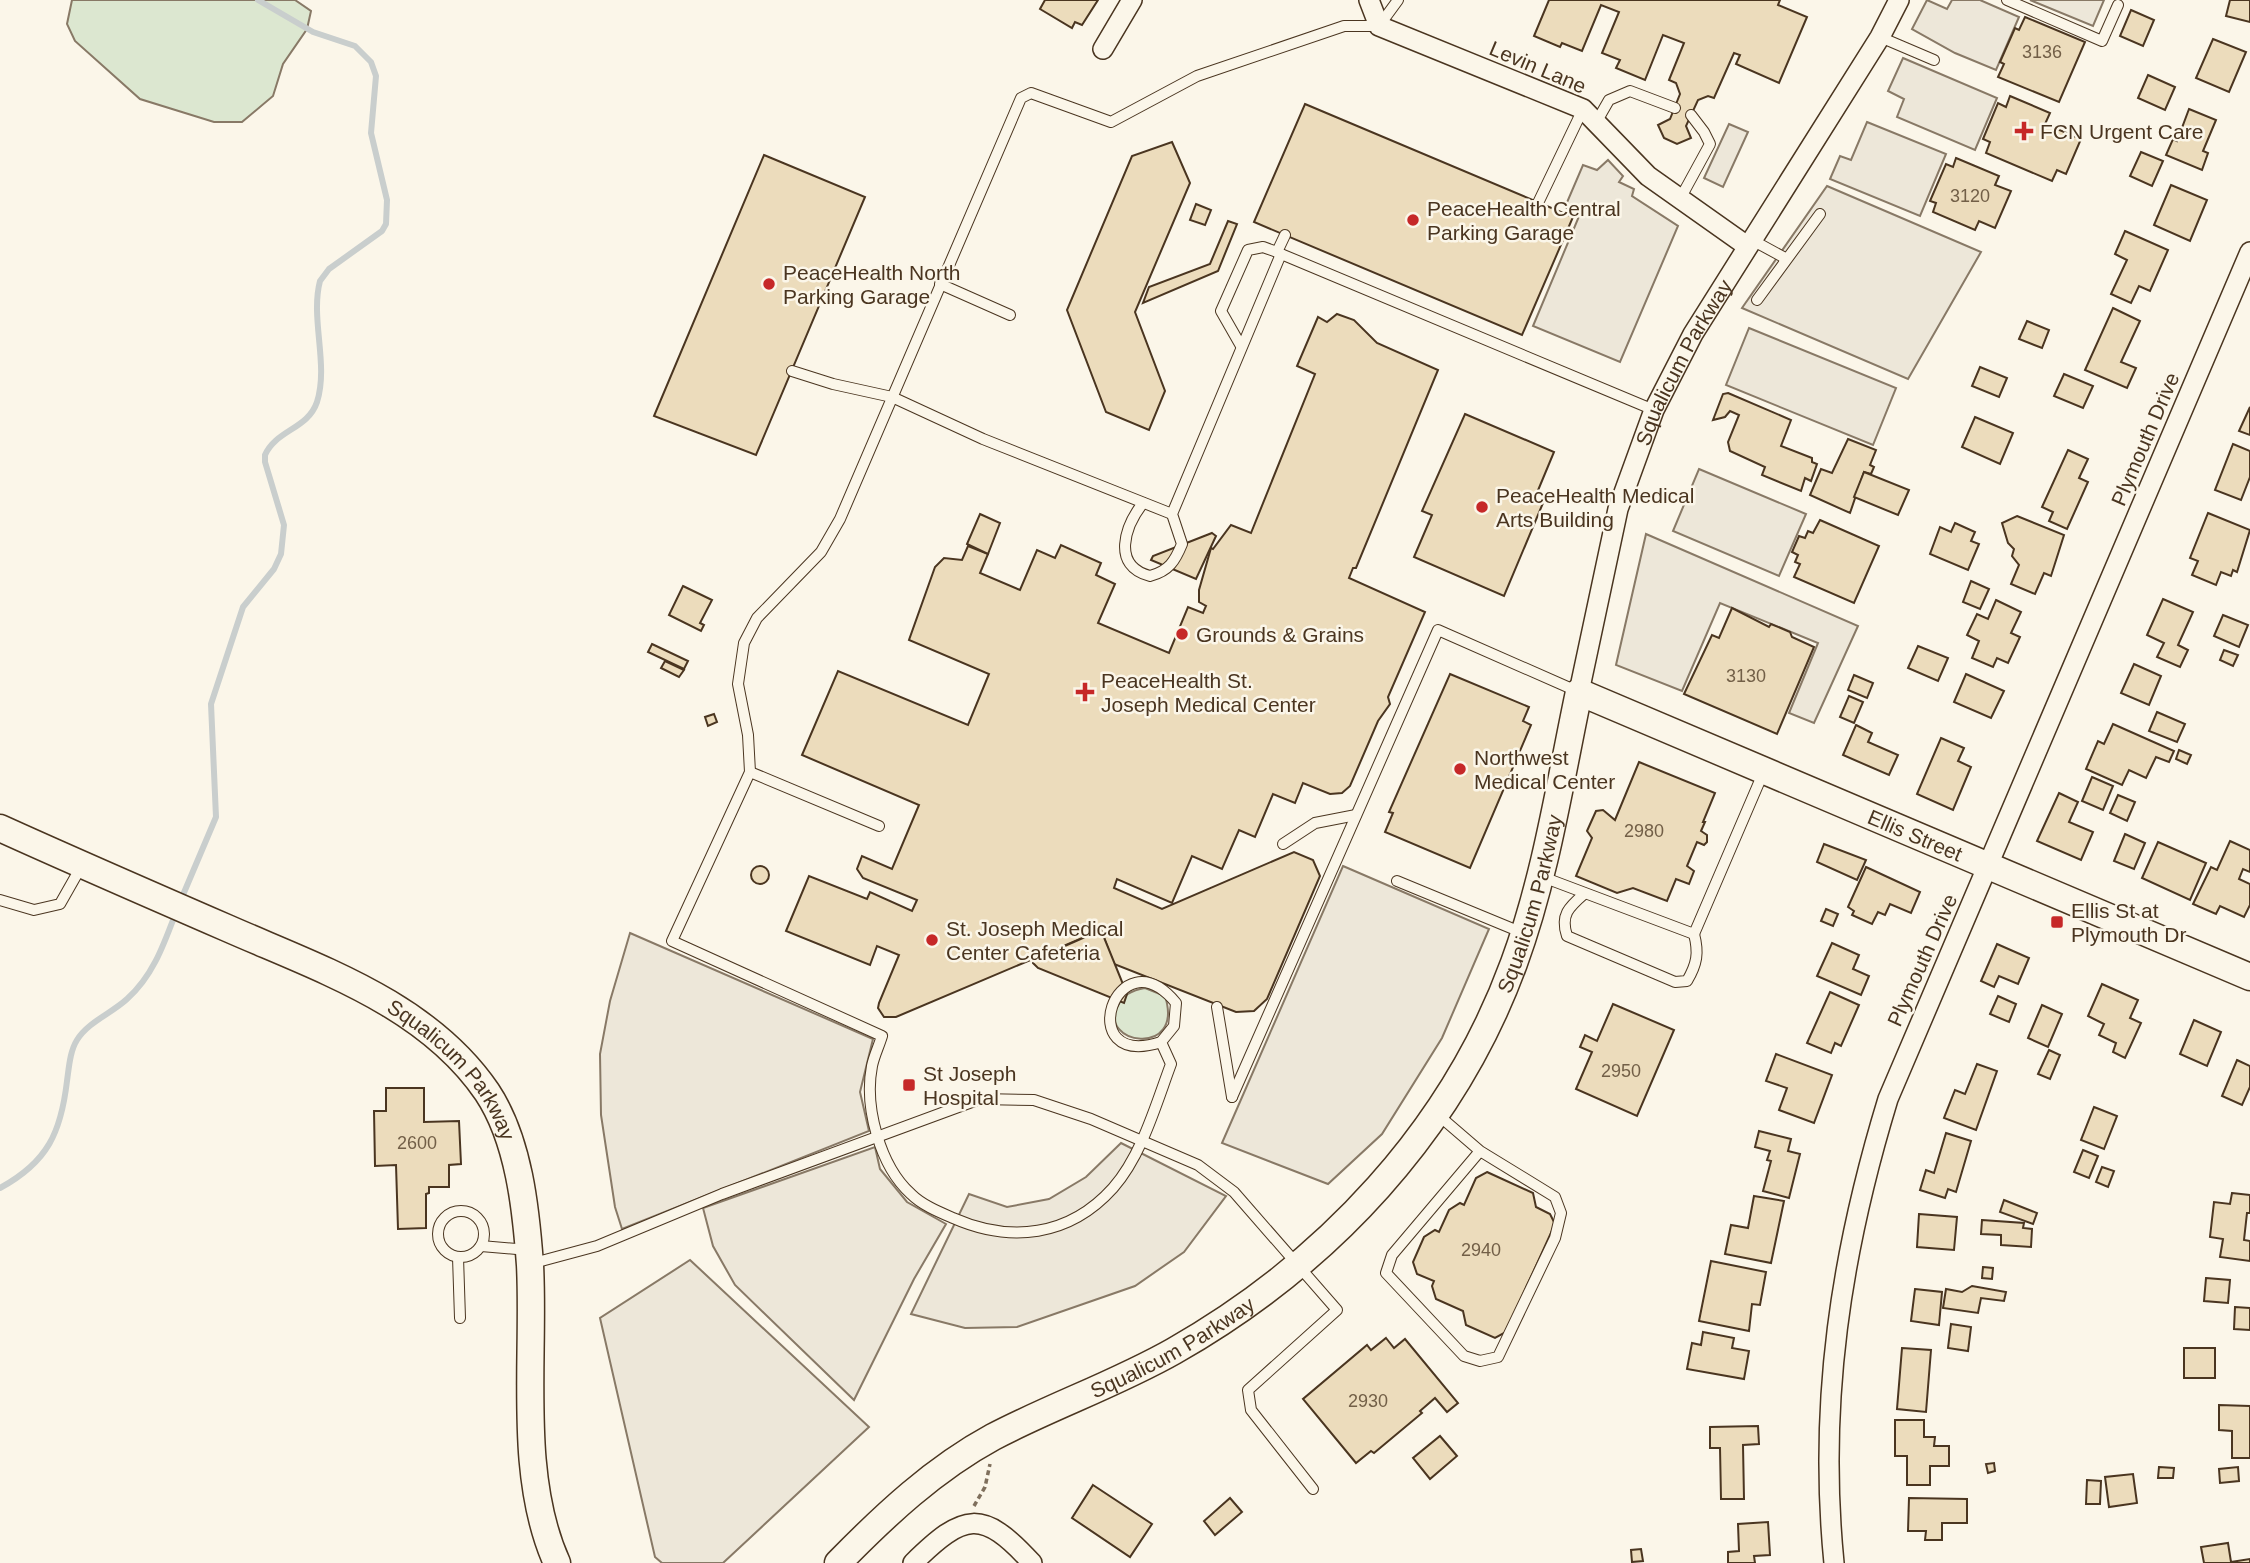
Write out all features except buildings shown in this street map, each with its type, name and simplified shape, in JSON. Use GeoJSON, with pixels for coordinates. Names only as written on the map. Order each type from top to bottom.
{"type":"FeatureCollection","features":[{"type":"Feature","properties":{"kind":"street"},"geometry":{"type":"LineString","coordinates":[[1103,50],[1132,0]]}},
{"type":"Feature","properties":{"kind":"street"},"geometry":{"type":"LineString","coordinates":[[1369,0],[1379,26]]}},
{"type":"Feature","properties":{"kind":"street","name":"Squalicum Parkway"},"geometry":{"type":"LineString","coordinates":[[838,1563],[911,1493],[993,1438],[1171,1352],[1267,1292],[1348,1222],[1437,1114],[1483,1037],[1524,934],[1540,876],[1618,509],[1654,410],[1671,373],[1749,243],[1880,37],[1899,0]]}},
{"type":"Feature","properties":{"kind":"street","name":"Levin Lane"},"geometry":{"type":"LineString","coordinates":[[1379,26],[1590,115],[1648,176],[1749,243]]}},
{"type":"Feature","properties":{"kind":"street","name":"Plymouth Drive"},"geometry":{"type":"LineString","coordinates":[[1834,1563],[1829,1516],[1828,1402],[1835,1336],[1859,1203],[1897,1073],[2250,252]]}},
{"type":"Feature","properties":{"kind":"street","name":"Ellis Street"},"geometry":{"type":"LineString","coordinates":[[1579,692],[2250,977]]}},
{"type":"Feature","properties":{"kind":"street","name":"Squalicum Parkway"},"geometry":{"type":"LineString","coordinates":[[0,828],[374,995],[421,1025],[448,1049],[487,1093],[498,1114],[518,1176],[529,1257],[534,1462],[545,1529],[557,1563]]}},
{"type":"Feature","properties":{"kind":"street"},"geometry":{"type":"LineString","coordinates":[[913,1563],[939,1537],[961,1525],[985,1525],[998,1529],[1032,1563]]}},
{"type":"Feature","properties":{"kind":"lane"},"geometry":{"type":"LineString","coordinates":[[1161,1042],[1171,1063],[1142,1140],[1114,1187],[1093,1206],[1066,1223],[1042,1231],[1008,1234],[972,1226],[937,1211],[911,1194],[890,1167],[878,1136],[870,1100],[872,1067],[882,1036],[672,941],[750,772],[748,735],[738,684],[744,643],[757,618],[821,552],[840,519],[1021,98],[1031,93],[1111,122],[1197,76],[1344,26],[1379,26],[1398,0]]}},
{"type":"Feature","properties":{"kind":"lane"},"geometry":{"type":"LineString","coordinates":[[2007,0],[2102,41],[2118,5]]}},
{"type":"Feature","properties":{"kind":"lane"},"geometry":{"type":"LineString","coordinates":[[1880,37],[1934,60]]}},
{"type":"Feature","properties":{"kind":"lane"},"geometry":{"type":"LineString","coordinates":[[1538,203],[1590,115],[1609,100],[1630,91],[1675,108]]}},
{"type":"Feature","properties":{"kind":"lane"},"geometry":{"type":"LineString","coordinates":[[1680,199],[1710,144],[1691,115]]}},
{"type":"Feature","properties":{"kind":"lane"},"geometry":{"type":"LineString","coordinates":[[1757,300],[1785,258],[1820,214]]}},
{"type":"Feature","properties":{"kind":"lane"},"geometry":{"type":"LineString","coordinates":[[1143,503],[1131,519],[1125,534],[1125,555],[1131,567],[1150,576],[1161,573],[1175,563],[1182,544],[1172,514],[1285,235]]}},
{"type":"Feature","properties":{"kind":"lane"},"geometry":{"type":"LineString","coordinates":[[1749,243],[1785,258]]}},
{"type":"Feature","properties":{"kind":"lane"},"geometry":{"type":"LineString","coordinates":[[1241,346],[1221,311],[1248,250],[1263,247],[1654,410]]}},
{"type":"Feature","properties":{"kind":"lane"},"geometry":{"type":"LineString","coordinates":[[940,284],[1010,315]]}},
{"type":"Feature","properties":{"kind":"lane"},"geometry":{"type":"LineString","coordinates":[[792,371],[833,384],[892,397],[983,439],[1172,514]]}},
{"type":"Feature","properties":{"kind":"lane"},"geometry":{"type":"LineString","coordinates":[[1217,1007],[1232,1097],[1438,630],[1579,692]]}},
{"type":"Feature","properties":{"kind":"lane"},"geometry":{"type":"LineString","coordinates":[[1584,894],[1568,907],[1563,923],[1567,936],[1675,982],[1687,981],[1695,967],[1699,951],[1695,934],[1765,771]]}},
{"type":"Feature","properties":{"kind":"lane"},"geometry":{"type":"LineString","coordinates":[[750,772],[878,826]]}},
{"type":"Feature","properties":{"kind":"lane"},"geometry":{"type":"LineString","coordinates":[[1283,844],[1315,823],[1356,815]]}},
{"type":"Feature","properties":{"kind":"lane"},"geometry":{"type":"LineString","coordinates":[[0,900],[34,910],[60,904],[82,865]]}},
{"type":"Feature","properties":{"kind":"lane"},"geometry":{"type":"LineString","coordinates":[[1540,876],[1695,934]]}},
{"type":"Feature","properties":{"kind":"lane"},"geometry":{"type":"LineString","coordinates":[[1397,881],[1524,934]]}},
{"type":"Feature","properties":{"kind":"lane"},"geometry":{"type":"LineString","coordinates":[[1146,983],[1165,990],[1176,1003],[1174,1026],[1161,1042],[1146,1047],[1126,1045],[1112,1032],[1108,1012],[1116,995],[1130,984],[1146,983]]}},
{"type":"Feature","properties":{"kind":"lane"},"geometry":{"type":"LineString","coordinates":[[481,1246],[529,1257],[597,1246],[722,1194],[980,1099],[1034,1100],[1091,1119],[1198,1165],[1234,1192],[1337,1310],[1248,1390],[1251,1410],[1313,1489]]}},
{"type":"Feature","properties":{"kind":"lane"},"geometry":{"type":"LineString","coordinates":[[1437,1114],[1480,1151],[1555,1197],[1561,1213],[1555,1238],[1498,1357],[1480,1361],[1464,1356],[1386,1273],[1392,1255],[1480,1151]]}},
{"type":"Feature","properties":{"kind":"lane"},"geometry":{"type":"LineString","coordinates":[[468,1212],[480,1220],[484,1235],[481,1246],[473,1254],[458,1257],[444,1250],[438,1236],[442,1222],[453,1213],[468,1212]]}},
{"type":"Feature","properties":{"kind":"lane"},"geometry":{"type":"LineString","coordinates":[[458,1257],[460,1318]]}},
{"type":"Feature","properties":{"kind":"path"},"geometry":{"type":"LineString","coordinates":[[961,1525],[985,1487],[993,1438]]}},
{"type":"Feature","properties":{"kind":"green space"},"geometry":{"type":"Polygon","coordinates":[[[72,0],[295,0],[311,11],[307,29],[283,64],[273,96],[242,122],[214,122],[140,99],[75,41],[67,24],[72,0]]]}},
{"type":"Feature","properties":{"kind":"green space"},"geometry":{"type":"Polygon","coordinates":[[[1145,988],[1165,996],[1168,1016],[1163,1029],[1153,1037],[1141,1039],[1128,1036],[1119,1029],[1115,1018],[1118,1005],[1126,995],[1145,988]]]}},
{"type":"Feature","properties":{"kind":"shaded area"},"geometry":{"type":"Polygon","coordinates":[[[1927,0],[1947,9],[1952,0],[1980,0],[2019,17],[1996,70],[1955,53],[1912,29],[1927,0]]]}},
{"type":"Feature","properties":{"kind":"shaded area"},"geometry":{"type":"Polygon","coordinates":[[[2030,0],[2104,0],[2093,26],[2030,0]]]}},
{"type":"Feature","properties":{"kind":"shaded area"},"geometry":{"type":"Polygon","coordinates":[[[1903,58],[1997,98],[1975,150],[1897,117],[1904,99],[1888,91],[1903,58]]]}},
{"type":"Feature","properties":{"kind":"shaded area"},"geometry":{"type":"Polygon","coordinates":[[[1867,122],[1946,154],[1920,216],[1830,179],[1840,156],[1851,160],[1867,122]]]}},
{"type":"Feature","properties":{"kind":"shaded area"},"geometry":{"type":"Polygon","coordinates":[[[1729,124],[1748,132],[1723,187],[1704,178],[1729,124]]]}},
{"type":"Feature","properties":{"kind":"shaded area"},"geometry":{"type":"Polygon","coordinates":[[[1608,160],[1623,176],[1619,182],[1634,189],[1632,196],[1678,226],[1620,362],[1533,326],[1580,214],[1565,207],[1583,165],[1597,170],[1608,160]]]}},
{"type":"Feature","properties":{"kind":"shaded area"},"geometry":{"type":"Polygon","coordinates":[[[1827,186],[1981,252],[1908,379],[1742,308],[1827,186]]]}},
{"type":"Feature","properties":{"kind":"shaded area"},"geometry":{"type":"Polygon","coordinates":[[[1749,328],[1896,388],[1873,445],[1726,385],[1749,328]]]}},
{"type":"Feature","properties":{"kind":"shaded area"},"geometry":{"type":"Polygon","coordinates":[[[1699,469],[1806,514],[1779,576],[1673,531],[1699,469]]]}},
{"type":"Feature","properties":{"kind":"shaded area"},"geometry":{"type":"Polygon","coordinates":[[[1646,534],[1858,626],[1814,723],[1789,713],[1818,643],[1720,603],[1682,691],[1616,665],[1646,534]]]}},
{"type":"Feature","properties":{"kind":"shaded area"},"geometry":{"type":"Polygon","coordinates":[[[1343,866],[1489,929],[1442,1038],[1382,1134],[1328,1184],[1222,1143],[1343,866]]]}},
{"type":"Feature","properties":{"kind":"shaded area"},"geometry":{"type":"Polygon","coordinates":[[[630,933],[873,1039],[860,1092],[869,1131],[622,1229],[615,1207],[601,1115],[600,1054],[610,1001],[630,933]]]}},
{"type":"Feature","properties":{"kind":"shaded area"},"geometry":{"type":"Polygon","coordinates":[[[1121,1143],[1226,1196],[1184,1252],[1135,1286],[1017,1327],[965,1328],[911,1314],[969,1194],[1007,1207],[1049,1199],[1086,1177],[1121,1143]]]}},
{"type":"Feature","properties":{"kind":"shaded area"},"geometry":{"type":"Polygon","coordinates":[[[875,1147],[880,1169],[907,1202],[946,1224],[914,1279],[854,1400],[735,1285],[713,1246],[703,1208],[875,1147]]]}},
{"type":"Feature","properties":{"kind":"shaded area"},"geometry":{"type":"Polygon","coordinates":[[[690,1260],[869,1427],[723,1563],[662,1563],[655,1557],[600,1318],[690,1260]]]}},
{"type":"Feature","properties":{"kind":"waterway"},"geometry":{"type":"LineString","coordinates":[[180,902],[216,817],[211,704],[243,607],[274,569],[281,554],[284,525],[265,455],[276,440],[307,418],[317,402],[321,372],[317,311],[320,281],[329,269],[382,231],[386,224],[387,200],[371,133],[376,76],[371,62],[355,46],[313,32],[258,0]]}},
{"type":"Feature","properties":{"kind":"waterway"},"geometry":{"type":"LineString","coordinates":[[0,1188],[30,1167],[49,1144],[61,1116],[70,1059],[77,1040],[87,1028],[127,999],[144,980],[157,959],[176,912]]}},
{"type":"Feature","properties":{"kind":"place","name":"FCN Urgent Care"},"geometry":{"type":"Point","coordinates":[2024,131]}},
{"type":"Feature","properties":{"kind":"place","name":"PeaceHealth Central Parking Garage"},"geometry":{"type":"Point","coordinates":[1413,220]}},
{"type":"Feature","properties":{"kind":"place","name":"PeaceHealth North Parking Garage"},"geometry":{"type":"Point","coordinates":[769,284]}},
{"type":"Feature","properties":{"kind":"place","name":"PeaceHealth Medical Arts Building"},"geometry":{"type":"Point","coordinates":[1482,507]}},
{"type":"Feature","properties":{"kind":"place","name":"Grounds & Grains"},"geometry":{"type":"Point","coordinates":[1182,634]}},
{"type":"Feature","properties":{"kind":"place","name":"PeaceHealth St. Joseph Medical Center"},"geometry":{"type":"Point","coordinates":[1085,692]}},
{"type":"Feature","properties":{"kind":"place","name":"Northwest Medical Center"},"geometry":{"type":"Point","coordinates":[1460,769]}},
{"type":"Feature","properties":{"kind":"place","name":"Ellis St at Plymouth Dr"},"geometry":{"type":"Point","coordinates":[2057,922]}},
{"type":"Feature","properties":{"kind":"place","name":"St. Joseph Medical Center Cafeteria"},"geometry":{"type":"Point","coordinates":[932,940]}},
{"type":"Feature","properties":{"kind":"place","name":"St Joseph Hospital"},"geometry":{"type":"Point","coordinates":[909,1085]}}]}
